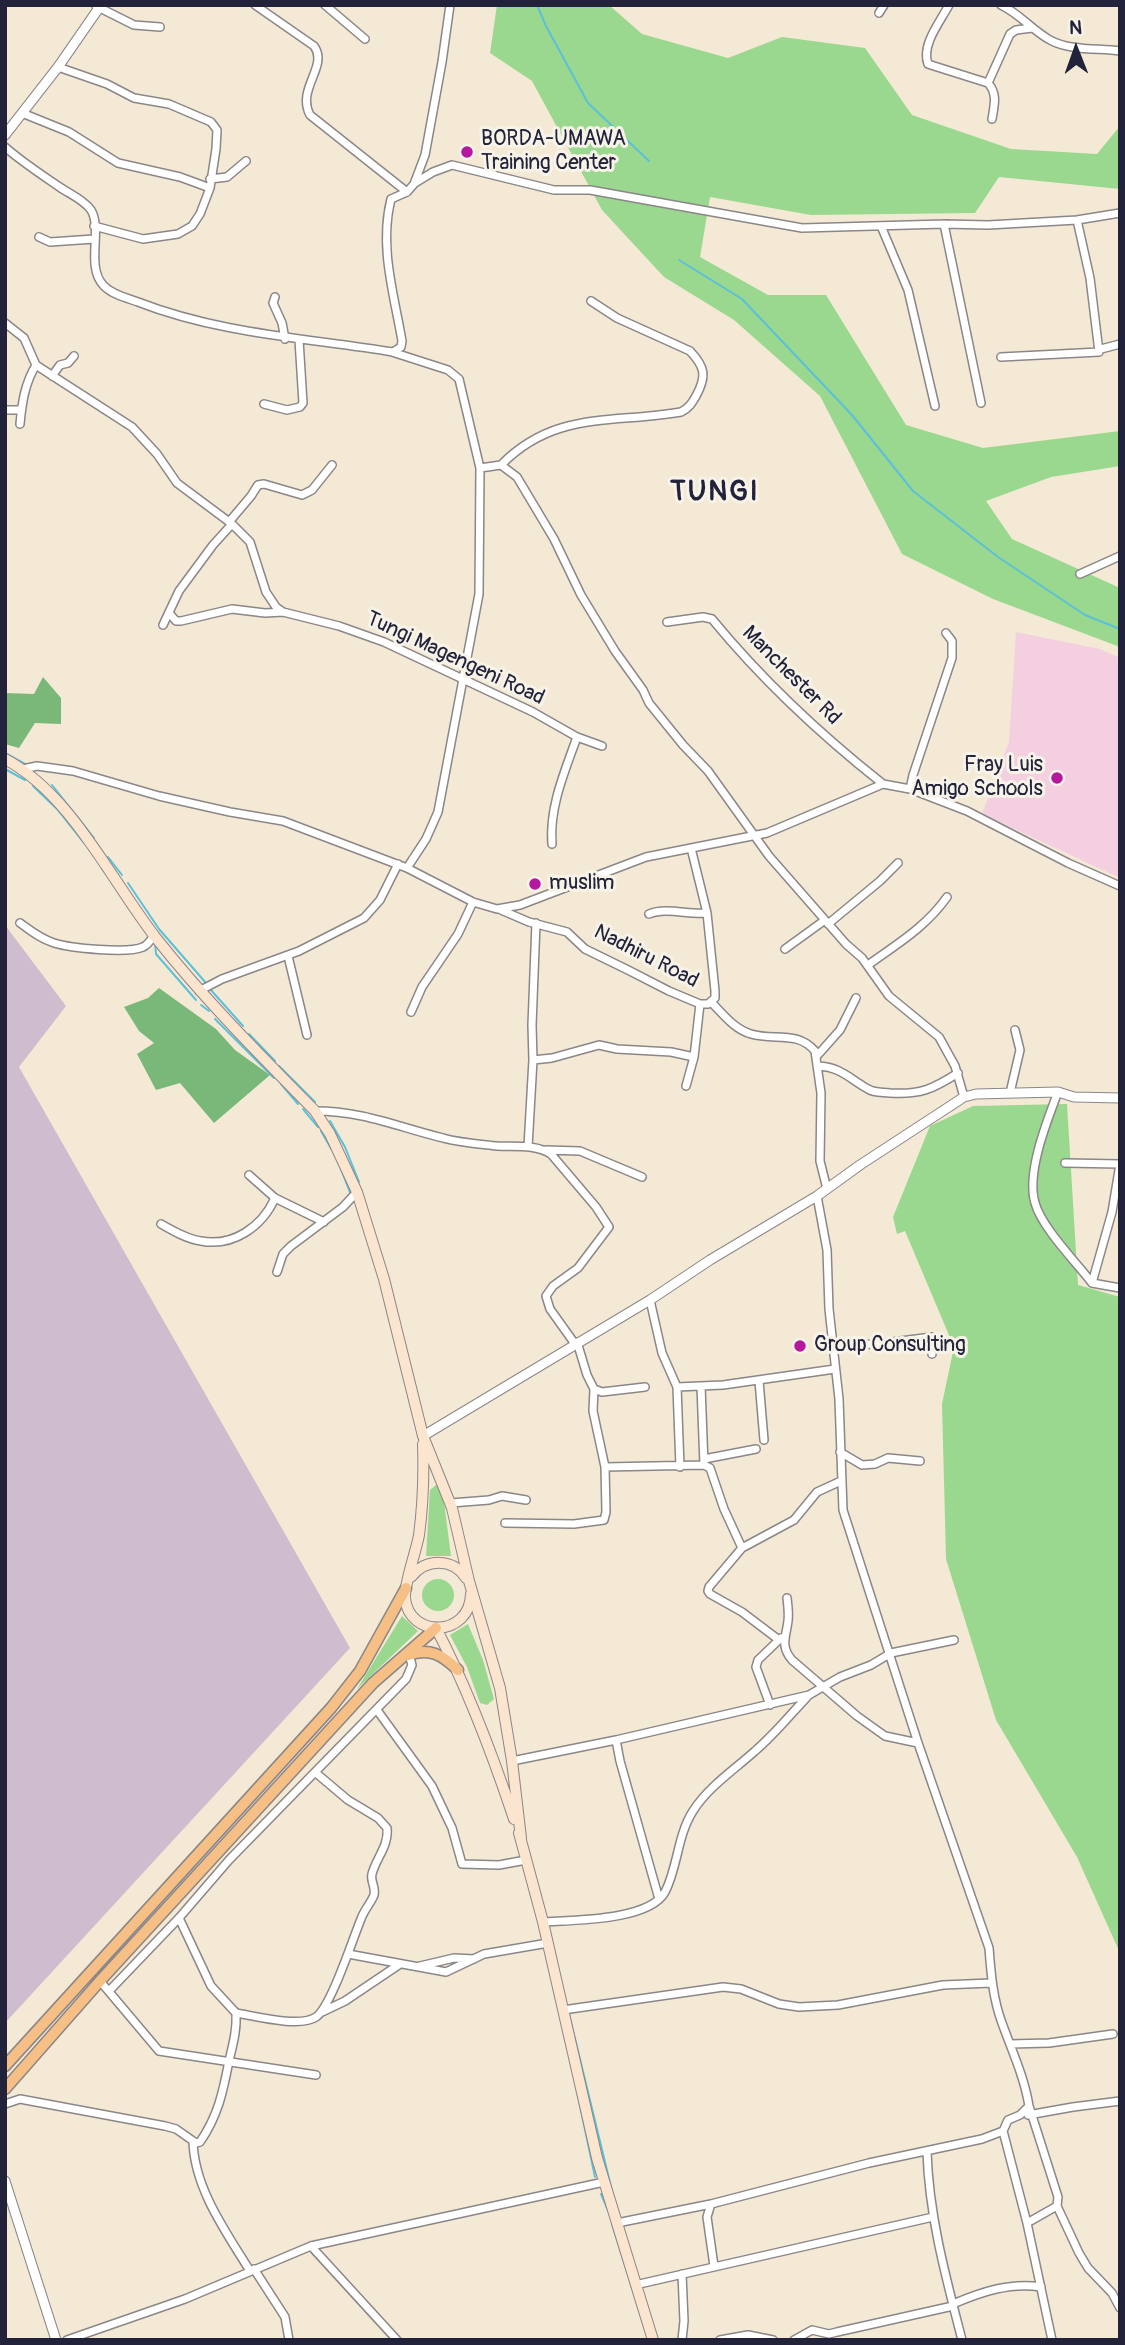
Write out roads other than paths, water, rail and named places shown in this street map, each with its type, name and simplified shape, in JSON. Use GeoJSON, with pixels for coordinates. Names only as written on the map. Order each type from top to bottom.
{"type":"FeatureCollection","features":[{"type":"Feature","properties":{"kind":"main road"},"geometry":{"type":"LineString","coordinates":[[5,759],[41,784],[85,836],[154,935],[199,991],[315,1111],[330,1134],[357,1192],[384,1279],[423,1436],[451,1503],[470,1586],[500,1688],[526,1860],[604,2182],[653,2340]]}},
{"type":"Feature","properties":{"kind":"main road"},"geometry":{"type":"LineString","coordinates":[[5,2066],[331,1708],[360,1671],[407,1584],[421,1567],[443,1562],[463,1573],[470,1586],[467,1612],[452,1626],[436,1628],[421,1624],[407,1607],[407,1584],[419,1536],[424,1477],[423,1436]]}},
{"type":"Feature","properties":{"kind":"main road"},"geometry":{"type":"LineString","coordinates":[[5,2089],[100,1981],[392,1665],[436,1628]]}},
{"type":"Feature","properties":{"kind":"main road"},"geometry":{"type":"LineString","coordinates":[[436,1628],[458,1670],[521,1838]]}},
{"type":"Feature","properties":{"kind":"main road"},"geometry":{"type":"LineString","coordinates":[[392,1665],[409,1654],[428,1651],[436,1653],[458,1670]]}},
{"type":"Feature","properties":{"kind":"street"},"geometry":{"type":"LineString","coordinates":[[255,5],[317,49],[319,60],[305,101],[310,114],[407,192]]}},
{"type":"Feature","properties":{"kind":"street"},"geometry":{"type":"LineString","coordinates":[[325,5],[365,39]]}},
{"type":"Feature","properties":{"kind":"street"},"geometry":{"type":"LineString","coordinates":[[414,184],[428,141],[450,5]]}},
{"type":"Feature","properties":{"kind":"street"},"geometry":{"type":"LineString","coordinates":[[879,13],[884,5]]}},
{"type":"Feature","properties":{"kind":"street"},"geometry":{"type":"LineString","coordinates":[[949,5],[930,40],[926,55],[928,64],[988,83],[994,89],[992,119]]}},
{"type":"Feature","properties":{"kind":"street"},"geometry":{"type":"LineString","coordinates":[[1001,5],[1053,42],[1067,47],[1120,51]]}},
{"type":"Feature","properties":{"kind":"street"},"geometry":{"type":"LineString","coordinates":[[5,135],[58,67],[99,6],[134,25],[160,27]]}},
{"type":"Feature","properties":{"kind":"street"},"geometry":{"type":"LineString","coordinates":[[988,83],[1010,34],[1016,30],[1032,28]]}},
{"type":"Feature","properties":{"kind":"street"},"geometry":{"type":"LineString","coordinates":[[58,67],[107,84],[134,99],[169,104],[211,122],[217,131],[218,139],[209,188],[196,220],[178,234],[144,239],[94,226]]}},
{"type":"Feature","properties":{"kind":"street"},"geometry":{"type":"LineString","coordinates":[[22,113],[82,139],[118,163],[180,177],[209,188]]}},
{"type":"Feature","properties":{"kind":"street"},"geometry":{"type":"LineString","coordinates":[[5,147],[85,204],[94,217],[97,273],[102,285],[115,294],[159,311],[246,333],[390,351],[448,370],[458,379],[480,468],[479,594],[438,812],[426,839],[407,868]]}},
{"type":"Feature","properties":{"kind":"street"},"geometry":{"type":"LineString","coordinates":[[210,179],[227,177],[246,162]]}},
{"type":"Feature","properties":{"kind":"street"},"geometry":{"type":"LineString","coordinates":[[390,351],[399,349],[402,341],[386,250],[386,218],[391,199],[407,192],[433,172],[452,165],[554,190],[590,190],[802,228],[988,225],[1120,213]]}},
{"type":"Feature","properties":{"kind":"street"},"geometry":{"type":"LineString","coordinates":[[1077,219],[1101,349]]}},
{"type":"Feature","properties":{"kind":"street"},"geometry":{"type":"LineString","coordinates":[[944,224],[981,403]]}},
{"type":"Feature","properties":{"kind":"street"},"geometry":{"type":"LineString","coordinates":[[881,226],[908,290],[935,406]]}},
{"type":"Feature","properties":{"kind":"street"},"geometry":{"type":"LineString","coordinates":[[39,237],[50,242],[94,239]]}},
{"type":"Feature","properties":{"kind":"street"},"geometry":{"type":"LineString","coordinates":[[275,296],[273,303],[282,323],[285,339]]}},
{"type":"Feature","properties":{"kind":"street"},"geometry":{"type":"LineString","coordinates":[[480,468],[501,465],[519,448],[568,424],[681,412],[689,408],[694,401],[704,382],[699,360],[690,351],[617,318],[591,301]]}},
{"type":"Feature","properties":{"kind":"street"},"geometry":{"type":"LineString","coordinates":[[5,323],[24,338],[36,365],[132,427],[157,454],[177,483],[230,523],[250,542],[266,592],[283,612]]}},
{"type":"Feature","properties":{"kind":"street"},"geometry":{"type":"LineString","coordinates":[[264,404],[287,410],[300,407],[303,403],[299,340]]}},
{"type":"Feature","properties":{"kind":"street"},"geometry":{"type":"LineString","coordinates":[[1001,357],[1096,353],[1120,344]]}},
{"type":"Feature","properties":{"kind":"street"},"geometry":{"type":"LineString","coordinates":[[52,376],[60,365],[68,363],[74,356]]}},
{"type":"Feature","properties":{"kind":"street"},"geometry":{"type":"LineString","coordinates":[[20,424],[28,379],[36,365]]}},
{"type":"Feature","properties":{"kind":"street"},"geometry":{"type":"LineString","coordinates":[[5,410],[21,410]]}},
{"type":"Feature","properties":{"kind":"street"},"geometry":{"type":"LineString","coordinates":[[163,625],[179,591],[258,485],[264,484],[302,495],[312,490],[332,465]]}},
{"type":"Feature","properties":{"kind":"street"},"geometry":{"type":"LineString","coordinates":[[501,465],[516,477],[554,539],[581,595],[649,703],[708,771],[755,837],[827,922],[868,965],[889,996],[939,1037],[958,1073],[964,1097]]}},
{"type":"Feature","properties":{"kind":"street"},"geometry":{"type":"LineString","coordinates":[[1080,574],[1120,556]]}},
{"type":"Feature","properties":{"kind":"street","name":"Tungi Magengeni Road"},"geometry":{"type":"LineString","coordinates":[[170,614],[176,621],[181,621],[232,609],[283,612],[339,626],[384,642],[533,712],[577,737],[602,746]]}},
{"type":"Feature","properties":{"kind":"street","name":"Manchester Rd"},"geometry":{"type":"LineString","coordinates":[[667,622],[703,617],[712,619],[789,704],[883,784]]}},
{"type":"Feature","properties":{"kind":"street"},"geometry":{"type":"LineString","coordinates":[[910,789],[952,658],[952,641],[946,632]]}},
{"type":"Feature","properties":{"kind":"street"},"geometry":{"type":"LineString","coordinates":[[552,844],[552,816],[562,777],[577,737]]}},
{"type":"Feature","properties":{"kind":"street","name":"Nadhiru Road"},"geometry":{"type":"LineString","coordinates":[[23,769],[37,765],[73,771],[159,796],[283,821],[398,864],[473,902],[567,932],[585,948],[700,1004],[711,1002],[715,998],[715,991],[707,913],[691,848]]}},
{"type":"Feature","properties":{"kind":"street"},"geometry":{"type":"LineString","coordinates":[[498,909],[520,905],[646,858],[755,837],[883,784],[910,789],[967,811],[1068,863],[1120,886]]}},
{"type":"Feature","properties":{"kind":"street"},"geometry":{"type":"LineString","coordinates":[[785,949],[827,922],[880,881],[898,863]]}},
{"type":"Feature","properties":{"kind":"street"},"geometry":{"type":"LineString","coordinates":[[199,991],[222,979],[288,956],[365,918],[380,901],[398,864]]}},
{"type":"Feature","properties":{"kind":"street"},"geometry":{"type":"LineString","coordinates":[[868,965],[908,939],[935,914],[947,897]]}},
{"type":"Feature","properties":{"kind":"street"},"geometry":{"type":"LineString","coordinates":[[411,1012],[422,987],[458,934],[473,902]]}},
{"type":"Feature","properties":{"kind":"street"},"geometry":{"type":"LineString","coordinates":[[649,914],[656,911],[692,915],[707,913]]}},
{"type":"Feature","properties":{"kind":"street"},"geometry":{"type":"LineString","coordinates":[[20,923],[38,937],[53,943],[92,949],[139,949],[147,946],[154,935]]}},
{"type":"Feature","properties":{"kind":"street"},"geometry":{"type":"LineString","coordinates":[[528,1147],[536,923]]}},
{"type":"Feature","properties":{"kind":"street"},"geometry":{"type":"LineString","coordinates":[[288,956],[307,1035]]}},
{"type":"Feature","properties":{"kind":"street"},"geometry":{"type":"LineString","coordinates":[[816,1057],[840,1030],[856,998]]}},
{"type":"Feature","properties":{"kind":"street"},"geometry":{"type":"LineString","coordinates":[[711,1002],[734,1026],[748,1033],[799,1039],[810,1045],[818,1066],[821,1093],[819,1146],[827,1189]]}},
{"type":"Feature","properties":{"kind":"street"},"geometry":{"type":"LineString","coordinates":[[686,1086],[694,1057],[700,1004]]}},
{"type":"Feature","properties":{"kind":"street"},"geometry":{"type":"LineString","coordinates":[[1010,1093],[1020,1049],[1015,1030]]}},
{"type":"Feature","properties":{"kind":"street"},"geometry":{"type":"LineString","coordinates":[[533,1060],[552,1058],[599,1045],[694,1057]]}},
{"type":"Feature","properties":{"kind":"street"},"geometry":{"type":"LineString","coordinates":[[818,1066],[830,1067],[847,1074],[871,1090],[894,1093],[928,1090],[958,1073]]}},
{"type":"Feature","properties":{"kind":"street"},"geometry":{"type":"LineString","coordinates":[[1058,1092],[1043,1133],[1033,1190],[1035,1205],[1044,1222],[1092,1283],[1120,1288]]}},
{"type":"Feature","properties":{"kind":"street"},"geometry":{"type":"LineString","coordinates":[[423,1436],[817,1196],[964,1097],[975,1094],[1058,1092],[1074,1097],[1120,1096]]}},
{"type":"Feature","properties":{"kind":"street"},"geometry":{"type":"LineString","coordinates":[[315,1111],[341,1112],[383,1120],[465,1142],[580,1152],[642,1177]]}},
{"type":"Feature","properties":{"kind":"street"},"geometry":{"type":"LineString","coordinates":[[505,1523],[574,1524],[604,1520],[606,1512],[605,1466],[593,1411],[594,1389],[576,1343],[550,1309],[546,1296],[553,1286],[578,1268],[609,1227],[596,1207],[556,1159],[545,1150]]}},
{"type":"Feature","properties":{"kind":"street"},"geometry":{"type":"LineString","coordinates":[[1065,1163],[1120,1164],[1116,1212],[1092,1283]]}},
{"type":"Feature","properties":{"kind":"street"},"geometry":{"type":"LineString","coordinates":[[249,1175],[275,1198],[324,1222]]}},
{"type":"Feature","properties":{"kind":"street"},"geometry":{"type":"LineString","coordinates":[[277,1272],[283,1254],[291,1246],[343,1208],[357,1192]]}},
{"type":"Feature","properties":{"kind":"street"},"geometry":{"type":"LineString","coordinates":[[817,1196],[827,1251],[839,1399],[843,1510],[847,1526],[989,1948],[991,1983],[1001,2022],[1019,2064],[1031,2115],[1051,2170],[1058,2197],[1057,2206],[1088,2268],[1112,2293],[1120,2308]]}},
{"type":"Feature","properties":{"kind":"street"},"geometry":{"type":"LineString","coordinates":[[161,1224],[200,1241],[228,1242],[251,1229],[266,1214],[275,1198]]}},
{"type":"Feature","properties":{"kind":"street"},"geometry":{"type":"LineString","coordinates":[[650,1300],[662,1353],[677,1387],[680,1466]]}},
{"type":"Feature","properties":{"kind":"street"},"geometry":{"type":"LineString","coordinates":[[833,1347],[932,1337],[932,1353]]}},
{"type":"Feature","properties":{"kind":"street"},"geometry":{"type":"LineString","coordinates":[[677,1387],[759,1381],[835,1369]]}},
{"type":"Feature","properties":{"kind":"street"},"geometry":{"type":"LineString","coordinates":[[759,1381],[764,1440]]}},
{"type":"Feature","properties":{"kind":"street"},"geometry":{"type":"LineString","coordinates":[[701,1386],[704,1462],[710,1468],[724,1509],[742,1548]]}},
{"type":"Feature","properties":{"kind":"street"},"geometry":{"type":"LineString","coordinates":[[594,1389],[602,1392],[645,1387]]}},
{"type":"Feature","properties":{"kind":"street"},"geometry":{"type":"LineString","coordinates":[[605,1466],[680,1466],[756,1449]]}},
{"type":"Feature","properties":{"kind":"street"},"geometry":{"type":"LineString","coordinates":[[840,1452],[862,1465],[875,1464],[888,1458],[920,1461]]}},
{"type":"Feature","properties":{"kind":"street"},"geometry":{"type":"LineString","coordinates":[[841,1481],[817,1492],[794,1520],[742,1548],[708,1591],[781,1638],[785,1652],[857,1716],[885,1736],[918,1743]]}},
{"type":"Feature","properties":{"kind":"street"},"geometry":{"type":"LineString","coordinates":[[451,1503],[484,1501],[502,1496],[526,1500]]}},
{"type":"Feature","properties":{"kind":"street"},"geometry":{"type":"LineString","coordinates":[[770,1705],[756,1667],[758,1660],[781,1638],[788,1616],[787,1598]]}},
{"type":"Feature","properties":{"kind":"street"},"geometry":{"type":"LineString","coordinates":[[542,1922],[622,1914],[646,1907],[659,1899],[665,1891],[682,1833],[693,1811],[809,1695],[891,1653],[954,1640]]}},
{"type":"Feature","properties":{"kind":"street"},"geometry":{"type":"LineString","coordinates":[[108,1991],[180,1918],[229,1860],[377,1710],[410,1673],[412,1665],[409,1654]]}},
{"type":"Feature","properties":{"kind":"street"},"geometry":{"type":"LineString","coordinates":[[512,1761],[809,1695]]}},
{"type":"Feature","properties":{"kind":"street"},"geometry":{"type":"LineString","coordinates":[[377,1710],[432,1786],[452,1828],[462,1864],[499,1865],[526,1860]]}},
{"type":"Feature","properties":{"kind":"street"},"geometry":{"type":"LineString","coordinates":[[616,1740],[659,1899]]}},
{"type":"Feature","properties":{"kind":"street"},"geometry":{"type":"LineString","coordinates":[[316,1773],[348,1800],[377,1818],[388,1832],[379,1861],[372,1872],[375,1891],[373,1897],[362,1915],[348,1954],[321,2013]]}},
{"type":"Feature","properties":{"kind":"street"},"geometry":{"type":"LineString","coordinates":[[180,1918],[211,1986],[236,2012],[305,2022],[345,2001],[400,1964]]}},
{"type":"Feature","properties":{"kind":"street"},"geometry":{"type":"LineString","coordinates":[[348,1954],[446,1972],[495,1952],[548,1943]]}},
{"type":"Feature","properties":{"kind":"street"},"geometry":{"type":"LineString","coordinates":[[416,1967],[454,1958],[475,1959]]}},
{"type":"Feature","properties":{"kind":"street"},"geometry":{"type":"LineString","coordinates":[[100,1981],[159,2051],[316,2075]]}},
{"type":"Feature","properties":{"kind":"street"},"geometry":{"type":"LineString","coordinates":[[563,2010],[723,1987],[741,1989],[792,2007],[817,2007],[922,1988],[991,1983]]}},
{"type":"Feature","properties":{"kind":"street"},"geometry":{"type":"LineString","coordinates":[[5,2104],[20,2099],[165,2126],[176,2129],[198,2143],[220,2106],[237,2028],[236,2012]]}},
{"type":"Feature","properties":{"kind":"street"},"geometry":{"type":"LineString","coordinates":[[1010,2044],[1049,2043],[1113,2034]]}},
{"type":"Feature","properties":{"kind":"street"},"geometry":{"type":"LineString","coordinates":[[1020,2115],[1120,2101]]}},
{"type":"Feature","properties":{"kind":"street"},"geometry":{"type":"LineString","coordinates":[[1029,2106],[1020,2115],[1008,2120],[1003,2131],[1027,2222],[1052,2340]]}},
{"type":"Feature","properties":{"kind":"street"},"geometry":{"type":"LineString","coordinates":[[617,2223],[711,2204],[982,2139],[1003,2131]]}},
{"type":"Feature","properties":{"kind":"street"},"geometry":{"type":"LineString","coordinates":[[193,2141],[193,2152],[211,2203],[285,2317],[289,2340]]}},
{"type":"Feature","properties":{"kind":"street"},"geometry":{"type":"LineString","coordinates":[[927,2151],[933,2217],[962,2340]]}},
{"type":"Feature","properties":{"kind":"street"},"geometry":{"type":"LineString","coordinates":[[5,2181],[56,2340]]}},
{"type":"Feature","properties":{"kind":"street"},"geometry":{"type":"LineString","coordinates":[[67,2340],[185,2299],[311,2246],[604,2182]]}},
{"type":"Feature","properties":{"kind":"street"},"geometry":{"type":"LineString","coordinates":[[711,2204],[707,2217],[715,2266]]}},
{"type":"Feature","properties":{"kind":"street"},"geometry":{"type":"LineString","coordinates":[[1027,2222],[1057,2206]]}},
{"type":"Feature","properties":{"kind":"street"},"geometry":{"type":"LineString","coordinates":[[635,2285],[933,2217]]}},
{"type":"Feature","properties":{"kind":"street"},"geometry":{"type":"LineString","coordinates":[[311,2246],[397,2340]]}},
{"type":"Feature","properties":{"kind":"street"},"geometry":{"type":"LineString","coordinates":[[682,2274],[682,2340]]}},
{"type":"Feature","properties":{"kind":"street"},"geometry":{"type":"LineString","coordinates":[[794,2340],[812,2330],[830,2334],[953,2305],[975,2295],[1003,2288],[1026,2285],[1041,2287]]}},
{"type":"Feature","properties":{"kind":"street"},"geometry":{"type":"LineString","coordinates":[[720,2340],[748,2335],[773,2340]]}},
{"type":"Feature","properties":{"kind":"waterway"},"geometry":{"type":"LineString","coordinates":[[537,5],[588,103],[649,161]]}},
{"type":"Feature","properties":{"kind":"waterway"},"geometry":{"type":"LineString","coordinates":[[679,260],[742,299],[852,415],[913,491],[998,557],[1085,615],[1120,629]]}},
{"type":"Feature","properties":{"kind":"waterway"},"geometry":{"type":"LineString","coordinates":[[5,753],[25,764]]}},
{"type":"Feature","properties":{"kind":"waterway"},"geometry":{"type":"LineString","coordinates":[[5,769],[25,780]]}},
{"type":"Feature","properties":{"kind":"waterway"},"geometry":{"type":"LineString","coordinates":[[52,785],[94,838]]}},
{"type":"Feature","properties":{"kind":"waterway"},"geometry":{"type":"LineString","coordinates":[[33,786],[57,809],[84,843]]}},
{"type":"Feature","properties":{"kind":"waterway"},"geometry":{"type":"LineString","coordinates":[[108,857],[122,875]]}},
{"type":"Feature","properties":{"kind":"waterway"},"geometry":{"type":"LineString","coordinates":[[102,869],[106,874]]}},
{"type":"Feature","properties":{"kind":"waterway"},"geometry":{"type":"LineString","coordinates":[[128,883],[159,929],[206,983]]}},
{"type":"Feature","properties":{"kind":"waterway"},"geometry":{"type":"LineString","coordinates":[[155,943],[156,954],[196,1000]]}},
{"type":"Feature","properties":{"kind":"waterway"},"geometry":{"type":"LineString","coordinates":[[210,989],[243,1026]]}},
{"type":"Feature","properties":{"kind":"waterway"},"geometry":{"type":"LineString","coordinates":[[201,1005],[209,1011]]}},
{"type":"Feature","properties":{"kind":"waterway"},"geometry":{"type":"LineString","coordinates":[[215,1019],[274,1078]]}},
{"type":"Feature","properties":{"kind":"waterway"},"geometry":{"type":"LineString","coordinates":[[249,1034],[275,1061]]}},
{"type":"Feature","properties":{"kind":"waterway"},"geometry":{"type":"LineString","coordinates":[[279,1066],[315,1102]]}},
{"type":"Feature","properties":{"kind":"waterway"},"geometry":{"type":"LineString","coordinates":[[281,1084],[298,1104]]}},
{"type":"Feature","properties":{"kind":"waterway"},"geometry":{"type":"LineString","coordinates":[[303,1109],[318,1127]]}},
{"type":"Feature","properties":{"kind":"waterway"},"geometry":{"type":"LineString","coordinates":[[330,1121],[345,1147],[359,1182]]}},
{"type":"Feature","properties":{"kind":"waterway"},"geometry":{"type":"LineString","coordinates":[[321,1131],[332,1150]]}},
{"type":"Feature","properties":{"kind":"waterway"},"geometry":{"type":"LineString","coordinates":[[339,1164],[351,1195]]}},
{"type":"Feature","properties":{"kind":"waterway"},"geometry":{"type":"LineString","coordinates":[[569,2014],[613,2195]]}},
{"type":"Feature","properties":{"kind":"waterway"},"geometry":{"type":"LineString","coordinates":[[575,2082],[595,2177]]}},
{"type":"Feature","properties":{"kind":"waterway"},"geometry":{"type":"LineString","coordinates":[[601,2194],[610,2215]]}},
{"type":"Feature","properties":{"kind":"waterway"},"geometry":{"type":"LineString","coordinates":[[612,2224],[647,2336]]}},
{"type":"Feature","properties":{"kind":"waterway"},"geometry":{"type":"LineString","coordinates":[[655,2331],[658,2340]]}},
{"type":"Feature","properties":{"kind":"place","name":"BORDA-UMAWA Training Center"},"geometry":{"type":"Point","coordinates":[467,152]}},
{"type":"Feature","properties":{"kind":"place","name":"Fray Luis Amigo Schools"},"geometry":{"type":"Point","coordinates":[1057,778]}},
{"type":"Feature","properties":{"kind":"place","name":"muslim"},"geometry":{"type":"Point","coordinates":[535,884]}},
{"type":"Feature","properties":{"kind":"place","name":"Group Consulting"},"geometry":{"type":"Point","coordinates":[800,1346]}},
{"type":"Feature","properties":{"kind":"district","name":"TUNGI"},"geometry":{"type":"Point","coordinates":[715,493]}}]}
